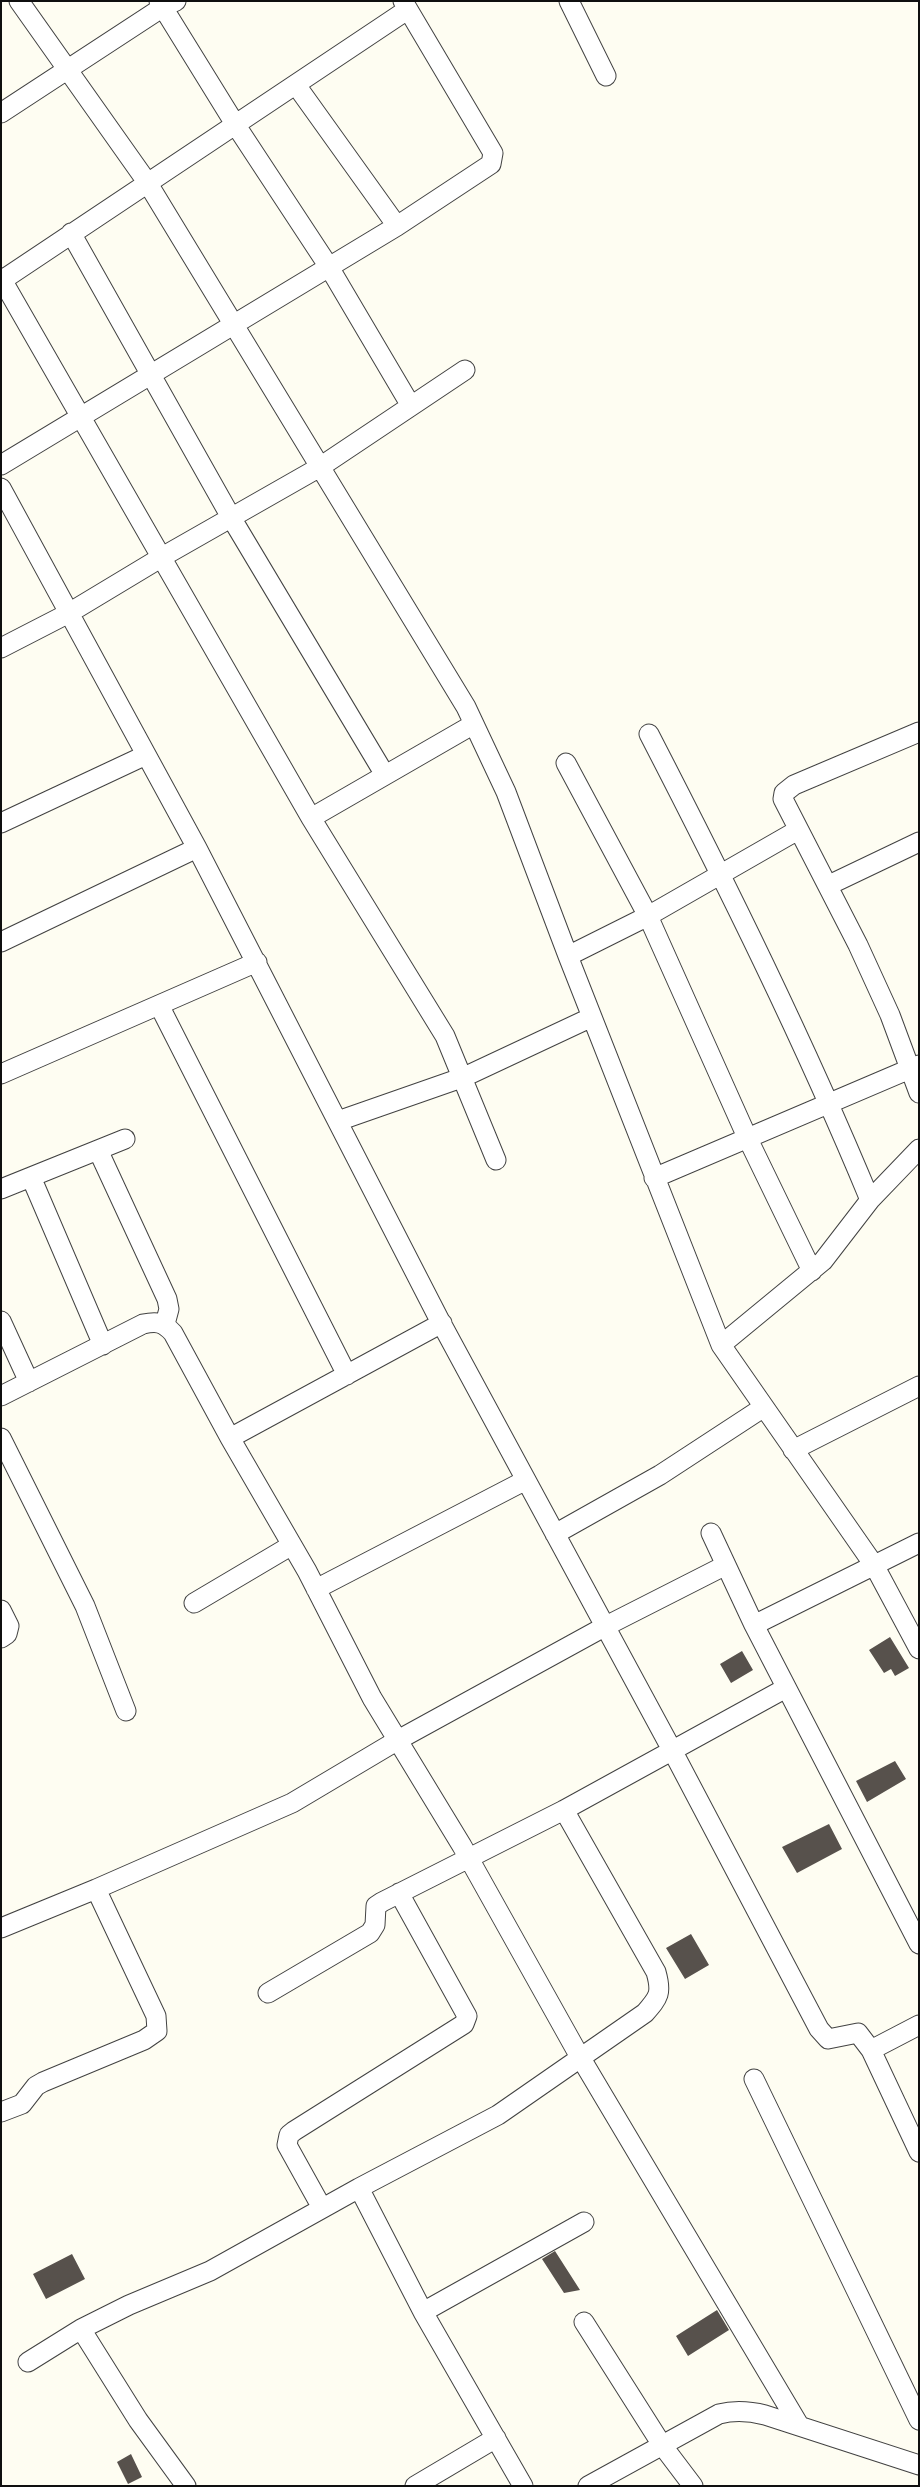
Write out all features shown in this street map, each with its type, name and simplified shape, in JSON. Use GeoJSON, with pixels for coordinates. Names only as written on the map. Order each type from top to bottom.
{"type":"FeatureCollection","features":[{"type":"Feature","properties":{"kind":"street"},"geometry":{"type":"LineString","coordinates":[[19,1],[147,182],[474,724],[506,792],[654,1178],[721,1345],[874,1565],[919,1649]]}},
{"type":"Feature","properties":{"kind":"street"},"geometry":{"type":"LineString","coordinates":[[569,1],[606,76]]}},
{"type":"Feature","properties":{"kind":"street"},"geometry":{"type":"LineString","coordinates":[[1,113],[68,71],[166,3],[235,124],[329,267],[411,406]]}},
{"type":"Feature","properties":{"kind":"street"},"geometry":{"type":"LineString","coordinates":[[1,465],[81,416],[150,375],[233,324],[397,226],[492,164],[493,154],[405,5],[296,84],[2,280],[81,416],[162,557],[311,818],[445,1036],[464,1077],[496,1160]]}},
{"type":"Feature","properties":{"kind":"street"},"geometry":{"type":"LineString","coordinates":[[296,84],[397,226]]}},
{"type":"Feature","properties":{"kind":"street"},"geometry":{"type":"LineString","coordinates":[[71,233],[232,519],[385,775]]}},
{"type":"Feature","properties":{"kind":"street"},"geometry":{"type":"LineString","coordinates":[[1,648],[69,613],[162,557],[232,519],[320,467],[465,370]]}},
{"type":"Feature","properties":{"kind":"street"},"geometry":{"type":"LineString","coordinates":[[1,488],[197,848],[442,1323],[823,2035],[832,2040],[858,2033],[870,2050],[919,2152]]}},
{"type":"Feature","properties":{"kind":"street"},"geometry":{"type":"LineString","coordinates":[[311,818],[474,724]]}},
{"type":"Feature","properties":{"kind":"street"},"geometry":{"type":"LineString","coordinates":[[919,732],[789,788],[783,799],[829,885],[890,1014],[913,1067],[919,1093]]}},
{"type":"Feature","properties":{"kind":"street"},"geometry":{"type":"LineString","coordinates":[[649,734],[721,874],[830,1104],[870,1200]]}},
{"type":"Feature","properties":{"kind":"street"},"geometry":{"type":"LineString","coordinates":[[1,824],[146,755]]}},
{"type":"Feature","properties":{"kind":"street"},"geometry":{"type":"LineString","coordinates":[[566,763],[648,916],[747,1137],[812,1271]]}},
{"type":"Feature","properties":{"kind":"street"},"geometry":{"type":"LineString","coordinates":[[568,956],[648,916],[798,830]]}},
{"type":"Feature","properties":{"kind":"street"},"geometry":{"type":"LineString","coordinates":[[829,885],[919,842]]}},
{"type":"Feature","properties":{"kind":"street"},"geometry":{"type":"LineString","coordinates":[[1,942],[197,848]]}},
{"type":"Feature","properties":{"kind":"street"},"geometry":{"type":"LineString","coordinates":[[1,1074],[257,962]]}},
{"type":"Feature","properties":{"kind":"street"},"geometry":{"type":"LineString","coordinates":[[159,1005],[347,1375]]}},
{"type":"Feature","properties":{"kind":"street"},"geometry":{"type":"LineString","coordinates":[[338,1121],[464,1077],[592,1016]]}},
{"type":"Feature","properties":{"kind":"street"},"geometry":{"type":"LineString","coordinates":[[654,1178],[913,1067]]}},
{"type":"Feature","properties":{"kind":"street"},"geometry":{"type":"LineString","coordinates":[[1,1189],[125,1139]]}},
{"type":"Feature","properties":{"kind":"street"},"geometry":{"type":"LineString","coordinates":[[721,1345],[824,1260],[870,1200],[919,1149]]}},
{"type":"Feature","properties":{"kind":"street"},"geometry":{"type":"LineString","coordinates":[[98,1150],[167,1299],[169,1308],[165,1324]]}},
{"type":"Feature","properties":{"kind":"street"},"geometry":{"type":"LineString","coordinates":[[30,1177],[103,1345]]}},
{"type":"Feature","properties":{"kind":"street"},"geometry":{"type":"LineString","coordinates":[[1,1321],[29,1382]]}},
{"type":"Feature","properties":{"kind":"street"},"geometry":{"type":"LineString","coordinates":[[1,1396],[143,1324],[152,1322],[165,1324],[180,1344],[230,1438],[292,1545],[372,1698],[470,1859],[582,2058],[798,2425]]}},
{"type":"Feature","properties":{"kind":"street"},"geometry":{"type":"LineString","coordinates":[[230,1438],[442,1323]]}},
{"type":"Feature","properties":{"kind":"street"},"geometry":{"type":"LineString","coordinates":[[793,1450],[919,1386]]}},
{"type":"Feature","properties":{"kind":"street"},"geometry":{"type":"LineString","coordinates":[[555,1534],[660,1475],[764,1407]]}},
{"type":"Feature","properties":{"kind":"street"},"geometry":{"type":"LineString","coordinates":[[1,1438],[85,1606],[126,1711]]}},
{"type":"Feature","properties":{"kind":"street"},"geometry":{"type":"LineString","coordinates":[[316,1589],[526,1480]]}},
{"type":"Feature","properties":{"kind":"street"},"geometry":{"type":"LineString","coordinates":[[711,1533],[754,1625],[919,1944]]}},
{"type":"Feature","properties":{"kind":"street"},"geometry":{"type":"LineString","coordinates":[[754,1625],[919,1543]]}},
{"type":"Feature","properties":{"kind":"street"},"geometry":{"type":"LineString","coordinates":[[194,1603],[292,1545]]}},
{"type":"Feature","properties":{"kind":"street"},"geometry":{"type":"LineString","coordinates":[[1,1928],[96,1889],[292,1803],[398,1740],[604,1626],[726,1564]]}},
{"type":"Feature","properties":{"kind":"street"},"geometry":{"type":"LineString","coordinates":[[1,1610],[9,1626],[7,1634],[1,1638]]}},
{"type":"Feature","properties":{"kind":"street"},"geometry":{"type":"LineString","coordinates":[[268,1993],[370,1932],[375,1925],[376,1906],[564,1810],[786,1688]]}},
{"type":"Feature","properties":{"kind":"street"},"geometry":{"type":"LineString","coordinates":[[28,2362],[81,2329],[128,2305],[210,2271],[322,2208],[498,2115],[645,2013],[659,1996],[660,1985],[656,1972],[564,1810]]}},
{"type":"Feature","properties":{"kind":"street"},"geometry":{"type":"LineString","coordinates":[[1,2112],[22,2104],[36,2086],[42,2082],[144,2040],[156,2031],[156,2016],[96,1889]]}},
{"type":"Feature","properties":{"kind":"street"},"geometry":{"type":"LineString","coordinates":[[322,2208],[287,2145],[289,2136],[294,2130],[464,2024],[467,2016],[400,1893]]}},
{"type":"Feature","properties":{"kind":"street"},"geometry":{"type":"LineString","coordinates":[[870,2050],[919,2024]]}},
{"type":"Feature","properties":{"kind":"street"},"geometry":{"type":"LineString","coordinates":[[754,2079],[919,2420]]}},
{"type":"Feature","properties":{"kind":"street"},"geometry":{"type":"LineString","coordinates":[[359,2188],[423,2312],[523,2486]]}},
{"type":"Feature","properties":{"kind":"street"},"geometry":{"type":"LineString","coordinates":[[423,2312],[584,2222]]}},
{"type":"Feature","properties":{"kind":"street"},"geometry":{"type":"LineString","coordinates":[[584,2322],[662,2445],[693,2486]]}},
{"type":"Feature","properties":{"kind":"street"},"geometry":{"type":"LineString","coordinates":[[81,2329],[138,2420],[186,2486]]}},
{"type":"Feature","properties":{"kind":"street"},"geometry":{"type":"LineString","coordinates":[[588,2486],[719,2414],[731,2411],[748,2411],[798,2425],[919,2465]]}},
{"type":"Feature","properties":{"kind":"street"},"geometry":{"type":"LineString","coordinates":[[415,2486],[496,2438]]}},
{"type":"Feature","properties":{"kind":"building"},"geometry":{"type":"Polygon","coordinates":[[[890,1637],[909,1668],[895,1676],[891,1669],[884,1673],[869,1650],[890,1637]]]}},
{"type":"Feature","properties":{"kind":"building"},"geometry":{"type":"Polygon","coordinates":[[[742,1651],[753,1670],[731,1683],[720,1664],[742,1651]]]}},
{"type":"Feature","properties":{"kind":"building"},"geometry":{"type":"Polygon","coordinates":[[[895,1761],[906,1779],[867,1802],[856,1781],[895,1761]]]}},
{"type":"Feature","properties":{"kind":"building"},"geometry":{"type":"Polygon","coordinates":[[[829,1824],[842,1849],[797,1873],[782,1847],[829,1824]]]}},
{"type":"Feature","properties":{"kind":"building"},"geometry":{"type":"Polygon","coordinates":[[[691,1934],[709,1965],[685,1979],[666,1948],[691,1934]]]}},
{"type":"Feature","properties":{"kind":"building"},"geometry":{"type":"Polygon","coordinates":[[[555,2251],[580,2290],[564,2293],[542,2259],[555,2251]]]}},
{"type":"Feature","properties":{"kind":"building"},"geometry":{"type":"Polygon","coordinates":[[[72,2254],[85,2279],[46,2299],[33,2274],[72,2254]]]}},
{"type":"Feature","properties":{"kind":"building"},"geometry":{"type":"Polygon","coordinates":[[[717,2310],[729,2330],[688,2356],[676,2336],[717,2310]]]}},
{"type":"Feature","properties":{"kind":"building"},"geometry":{"type":"Polygon","coordinates":[[[131,2454],[142,2477],[128,2484],[117,2462],[131,2454]]]}}]}
